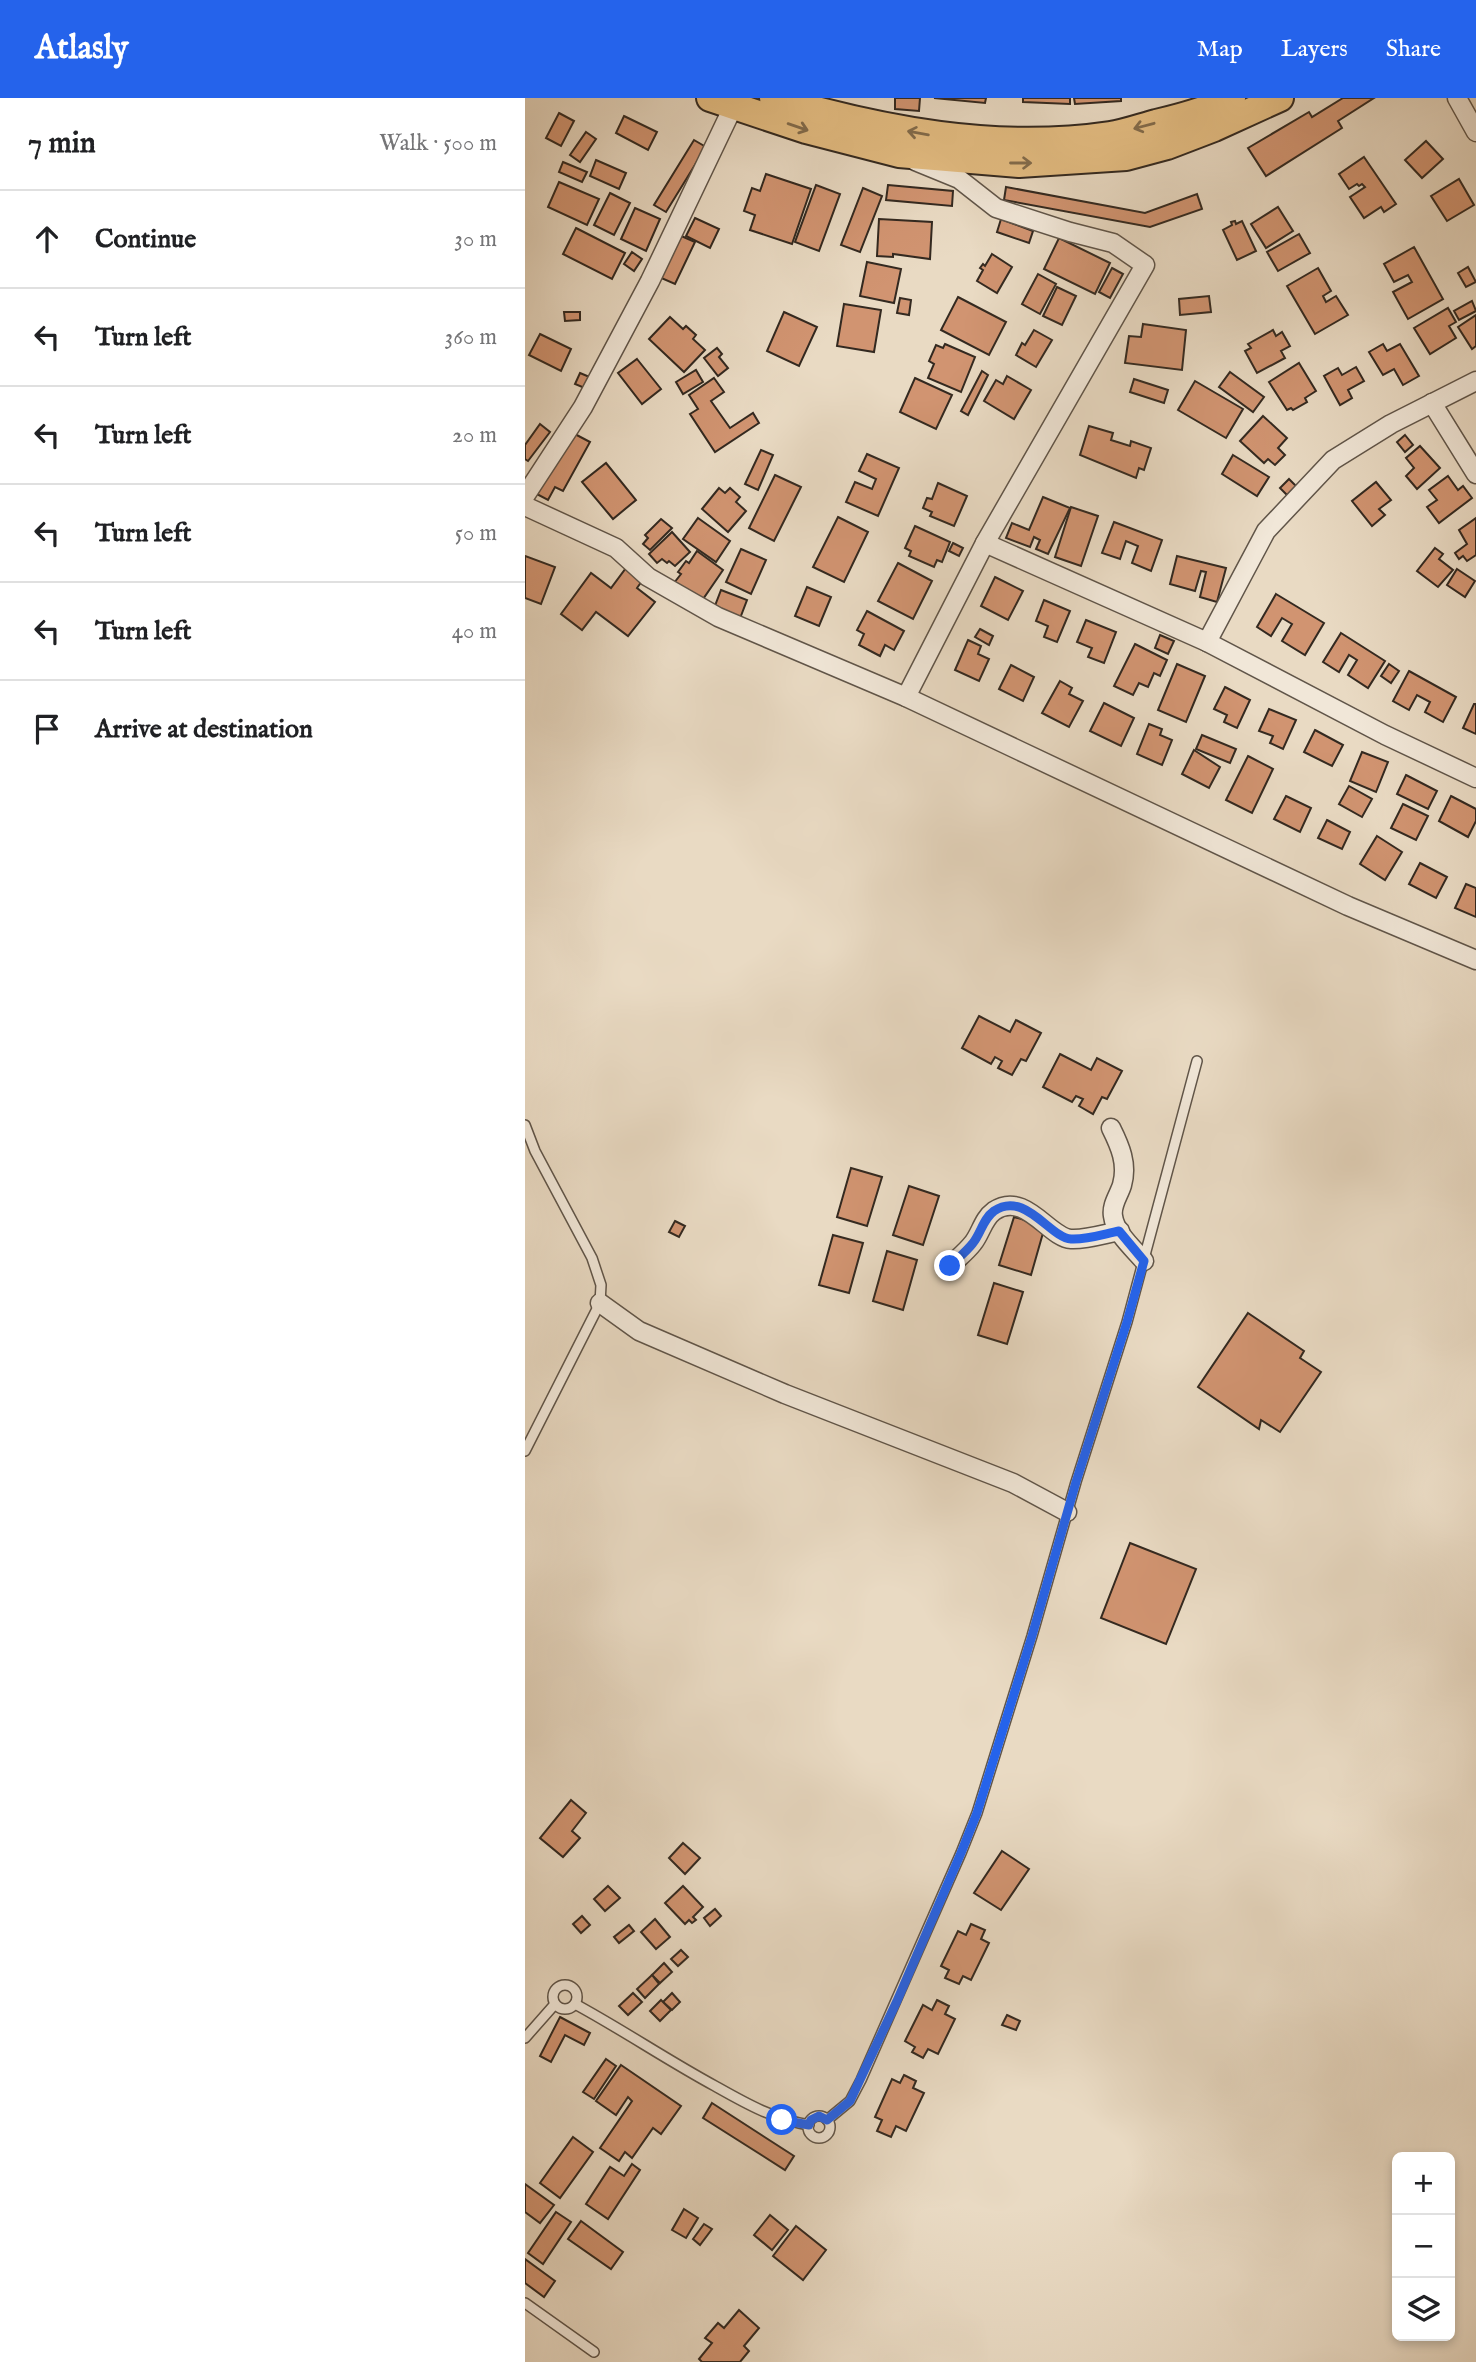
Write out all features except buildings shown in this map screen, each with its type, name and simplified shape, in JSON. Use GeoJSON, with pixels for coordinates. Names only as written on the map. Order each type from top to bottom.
{"type":"FeatureCollection","features":[{"type":"Feature","properties":{"kind":"main road"},"geometry":{"type":"LineString","coordinates":[[773,98],[924,134],[984,139],[1052,140],[1111,135],[1182,117],[1232,98]]}},
{"type":"Feature","properties":{"kind":"main road"},"geometry":{"type":"LineString","coordinates":[[722,101],[806,130],[899,154],[1019,164],[1126,157],[1167,146],[1214,128],[1280,98]]}},
{"type":"Feature","properties":{"kind":"street"},"geometry":{"type":"LineString","coordinates":[[1457,98],[1476,132]]}},
{"type":"Feature","properties":{"kind":"street"},"geometry":{"type":"LineString","coordinates":[[525,496],[583,407],[650,281],[722,101]]}},
{"type":"Feature","properties":{"kind":"street"},"geometry":{"type":"LineString","coordinates":[[899,154],[959,179],[996,208],[1112,243],[1145,265],[985,543],[906,697]]}},
{"type":"Feature","properties":{"kind":"street"},"geometry":{"type":"LineString","coordinates":[[1207,642],[1266,531],[1333,460],[1391,424],[1476,381]]}},
{"type":"Feature","properties":{"kind":"street"},"geometry":{"type":"LineString","coordinates":[[1432,403],[1476,474]]}},
{"type":"Feature","properties":{"kind":"street"},"geometry":{"type":"LineString","coordinates":[[525,506],[616,548],[648,577],[718,617],[906,697],[1348,906],[1476,960]]}},
{"type":"Feature","properties":{"kind":"street"},"geometry":{"type":"LineString","coordinates":[[985,543],[1207,642],[1385,735],[1476,778]]}},
{"type":"Feature","properties":{"kind":"street"},"geometry":{"type":"LineString","coordinates":[[1111,1128],[1122,1151],[1124,1169],[1113,1216],[1119,1231],[1144,1261]]}},
{"type":"Feature","properties":{"kind":"street"},"geometry":{"type":"LineString","coordinates":[[950,1266],[973,1243],[985,1221],[996,1210],[1011,1207],[1033,1213],[1059,1236],[1071,1239],[1119,1231]]}},
{"type":"Feature","properties":{"kind":"street"},"geometry":{"type":"LineString","coordinates":[[600,1303],[639,1331],[785,1394],[1013,1483],[1067,1512]]}},
{"type":"Feature","properties":{"kind":"lane"},"geometry":{"type":"LineString","coordinates":[[827,2120],[850,2101],[855,2092],[961,1853],[1007,1717],[1144,1261],[1198,1061]]}},
{"type":"Feature","properties":{"kind":"lane"},"geometry":{"type":"LineString","coordinates":[[525,1125],[535,1151],[592,1258],[601,1285],[600,1303],[525,1451]]}},
{"type":"Feature","properties":{"kind":"lane"},"geometry":{"type":"LineString","coordinates":[[567,1985],[575,1990],[575,2004],[568,2009],[555,2004],[553,2000],[558,1987],[567,1985]]}},
{"type":"Feature","properties":{"kind":"lane"},"geometry":{"type":"LineString","coordinates":[[525,2038],[555,2004]]}},
{"type":"Feature","properties":{"kind":"lane"},"geometry":{"type":"LineString","coordinates":[[575,2004],[669,2061],[763,2113],[809,2125]]}},
{"type":"Feature","properties":{"kind":"lane"},"geometry":{"type":"LineString","coordinates":[[819,2116],[830,2124],[828,2133],[820,2138],[811,2134],[809,2125],[811,2120],[819,2116]]}},
{"type":"Feature","properties":{"kind":"lane"},"geometry":{"type":"LineString","coordinates":[[525,2303],[594,2353]]}},
{"type":"Feature","properties":{"kind":"route"},"geometry":{"type":"LineString","coordinates":[[782,2120],[809,2125],[814,2117],[827,2120],[850,2101],[961,1853],[977,1813],[1007,1717],[1144,1261],[1119,1231],[1071,1239],[1059,1236],[1033,1213],[1011,1207],[996,1210],[985,1221],[973,1243],[950,1266]]}}]}
